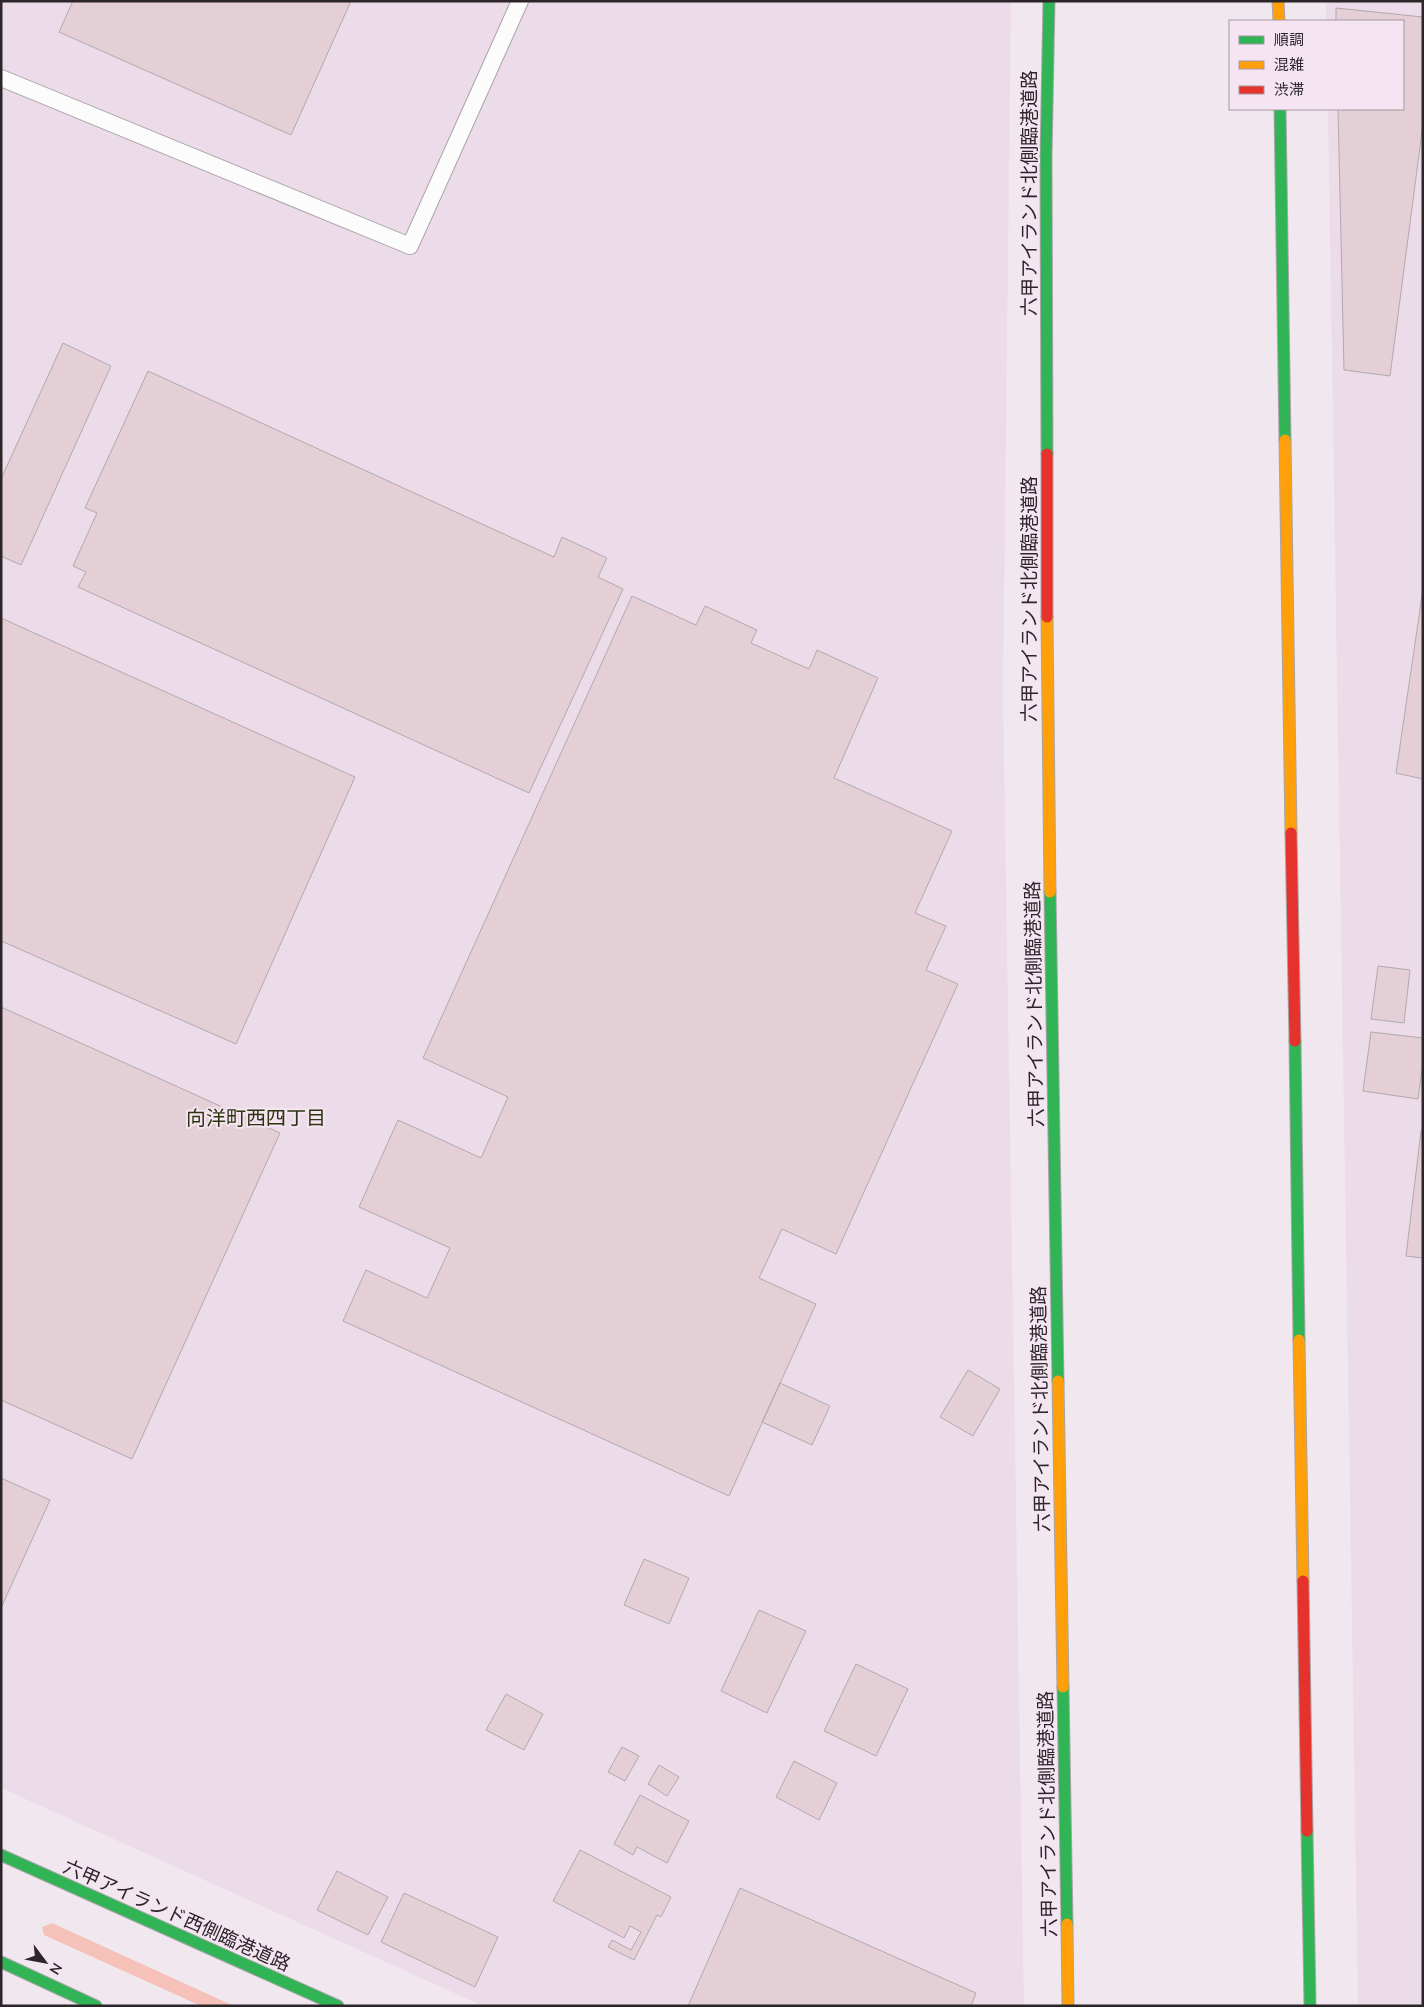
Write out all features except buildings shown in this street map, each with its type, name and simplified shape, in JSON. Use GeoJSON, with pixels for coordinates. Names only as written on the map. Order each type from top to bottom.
{"type":"FeatureCollection","features":[{"type":"Feature","properties":{"kind":"street","name":"六甲アイランド北側臨港道路"},"geometry":{"type":"LineString","coordinates":[[1049,1],[1046,156],[1046,694],[1068,2006]]}},
{"type":"Feature","properties":{"kind":"street"},"geometry":{"type":"LineString","coordinates":[[1278,1],[1279,20]]}},
{"type":"Feature","properties":{"kind":"street"},"geometry":{"type":"LineString","coordinates":[[1280,110],[1310,2006]]}},
{"type":"Feature","properties":{"kind":"street","name":"六甲アイランド西側臨港道路"},"geometry":{"type":"LineString","coordinates":[[1,1855],[338,2006]]}},
{"type":"Feature","properties":{"kind":"street"},"geometry":{"type":"LineString","coordinates":[[1,1962],[96,2006]]}},
{"type":"Feature","properties":{"kind":"lane"},"geometry":{"type":"LineString","coordinates":[[1,78],[410,246],[520,1]]}},
{"type":"Feature","properties":{"kind":"shaded area"},"geometry":{"type":"Polygon","coordinates":[[[1,1],[1011,1],[1003,693],[1024,2006],[483,2006],[1,1788],[1,1]]]}},
{"type":"Feature","properties":{"kind":"shaded area"},"geometry":{"type":"Polygon","coordinates":[[[1326,1],[1423,1],[1423,2006],[1358,2006],[1328,110],[1404,110],[1404,20],[1326,20],[1326,1]]]}},
{"type":"Feature","properties":{"kind":"shaded area"},"geometry":{"type":"Polygon","coordinates":[[[52,1923],[234,2006],[201,2006],[44,1935],[42,1927],[52,1923]]]}},
{"type":"Feature","properties":{"kind":"traffic: fast"},"geometry":{"type":"LineString","coordinates":[[1047,454],[1046,156],[1049,1]]}},
{"type":"Feature","properties":{"kind":"traffic: fast"},"geometry":{"type":"LineString","coordinates":[[1280,110],[1285,440]]}},
{"type":"Feature","properties":{"kind":"traffic: fast"},"geometry":{"type":"LineString","coordinates":[[1050,892],[1058,1381]]}},
{"type":"Feature","properties":{"kind":"traffic: fast"},"geometry":{"type":"LineString","coordinates":[[1295,1041],[1299,1340]]}},
{"type":"Feature","properties":{"kind":"traffic: fast"},"geometry":{"type":"LineString","coordinates":[[1063,1687],[1067,1924]]}},
{"type":"Feature","properties":{"kind":"traffic: fast"},"geometry":{"type":"LineString","coordinates":[[1307,1831],[1310,2006]]}},
{"type":"Feature","properties":{"kind":"traffic: fast"},"geometry":{"type":"LineString","coordinates":[[1,1855],[338,2006]]}},
{"type":"Feature","properties":{"kind":"traffic: fast"},"geometry":{"type":"LineString","coordinates":[[1,1962],[96,2006]]}},
{"type":"Feature","properties":{"kind":"traffic: slow"},"geometry":{"type":"LineString","coordinates":[[1278,1],[1279,20]]}},
{"type":"Feature","properties":{"kind":"traffic: slow"},"geometry":{"type":"LineString","coordinates":[[1285,440],[1291,833]]}},
{"type":"Feature","properties":{"kind":"traffic: slow"},"geometry":{"type":"LineString","coordinates":[[1047,617],[1050,892]]}},
{"type":"Feature","properties":{"kind":"traffic: slow"},"geometry":{"type":"LineString","coordinates":[[1299,1340],[1303,1581]]}},
{"type":"Feature","properties":{"kind":"traffic: slow"},"geometry":{"type":"LineString","coordinates":[[1058,1381],[1063,1687]]}},
{"type":"Feature","properties":{"kind":"traffic: slow"},"geometry":{"type":"LineString","coordinates":[[1067,1924],[1068,2006]]}},
{"type":"Feature","properties":{"kind":"traffic: jam"},"geometry":{"type":"LineString","coordinates":[[1047,454],[1047,617]]}},
{"type":"Feature","properties":{"kind":"traffic: jam"},"geometry":{"type":"LineString","coordinates":[[1291,833],[1295,1041]]}},
{"type":"Feature","properties":{"kind":"traffic: jam"},"geometry":{"type":"LineString","coordinates":[[1303,1581],[1307,1831]]}},
{"type":"Feature","properties":{"kind":"district","name":"向洋町西四丁目"},"geometry":{"type":"Point","coordinates":[256,1117]}}]}
